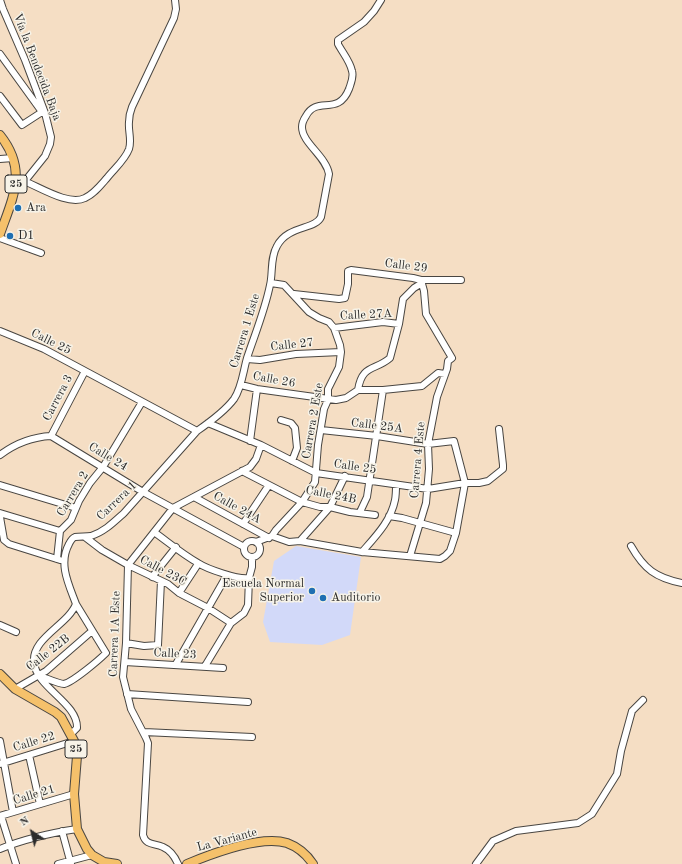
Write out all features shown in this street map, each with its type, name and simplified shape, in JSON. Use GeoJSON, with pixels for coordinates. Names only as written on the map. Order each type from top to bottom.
{"type":"FeatureCollection","features":[{"type":"Feature","properties":{"kind":"main road","name":"25"},"geometry":{"type":"LineString","coordinates":[[0,134],[8,146],[16,169],[16,189],[0,234]]}},
{"type":"Feature","properties":{"kind":"main road","name":"25"},"geometry":{"type":"LineString","coordinates":[[2,679],[15,689],[59,714],[73,737],[77,766],[74,794],[77,829],[87,850],[92,855]]}},
{"type":"Feature","properties":{"kind":"main road","name":"La Variante"},"geometry":{"type":"LineString","coordinates":[[187,864],[240,846],[271,842],[286,843],[300,850],[313,864]]}},
{"type":"Feature","properties":{"kind":"main road"},"geometry":{"type":"LineString","coordinates":[[92,855],[104,862],[117,864]]}},
{"type":"Feature","properties":{"kind":"street","name":"Vía la Bendecida Baja"},"geometry":{"type":"LineString","coordinates":[[0,0],[46,113],[51,137],[45,156],[25,181]]}},
{"type":"Feature","properties":{"kind":"street"},"geometry":{"type":"LineString","coordinates":[[16,178],[56,197],[65,199],[83,199],[93,193],[124,159],[130,147],[129,123],[132,107],[174,18],[176,9],[175,0]]}},
{"type":"Feature","properties":{"kind":"street","name":"Carrera 1 Este"},"geometry":{"type":"LineString","coordinates":[[241,384],[247,359],[262,316],[271,283],[275,248],[280,240],[290,232],[318,222],[321,217],[329,174],[327,165],[305,137],[302,128],[303,120],[310,108],[316,106],[334,105],[345,98],[352,79],[352,70],[338,44],[338,40],[364,22],[381,0]]}},
{"type":"Feature","properties":{"kind":"street"},"geometry":{"type":"LineString","coordinates":[[0,54],[42,112],[22,125],[0,96]]}},
{"type":"Feature","properties":{"kind":"street"},"geometry":{"type":"LineString","coordinates":[[0,159],[13,158]]}},
{"type":"Feature","properties":{"kind":"street"},"geometry":{"type":"LineString","coordinates":[[0,238],[41,254]]}},
{"type":"Feature","properties":{"kind":"street","name":"Calle 29"},"geometry":{"type":"LineString","coordinates":[[294,294],[339,299],[345,298],[348,284],[348,271],[351,270],[413,278],[421,281],[461,280]]}},
{"type":"Feature","properties":{"kind":"street"},"geometry":{"type":"LineString","coordinates":[[358,390],[359,383],[367,370],[390,358],[399,324],[403,299],[421,281]]}},
{"type":"Feature","properties":{"kind":"street","name":"Carrera 4 Este"},"geometry":{"type":"LineString","coordinates":[[410,556],[426,503],[429,469],[428,444],[437,397],[448,361],[452,358],[426,314],[424,291],[421,281]]}},
{"type":"Feature","properties":{"kind":"street"},"geometry":{"type":"LineString","coordinates":[[271,283],[284,285],[294,294],[309,312],[329,322],[334,328]]}},
{"type":"Feature","properties":{"kind":"street","name":"Calle 27A"},"geometry":{"type":"LineString","coordinates":[[334,328],[383,322],[399,324]]}},
{"type":"Feature","properties":{"kind":"street","name":"Carrera 2 Este"},"geometry":{"type":"LineString","coordinates":[[271,537],[302,502],[314,482],[324,409],[328,400],[328,389],[339,367],[341,352],[334,328]]}},
{"type":"Feature","properties":{"kind":"street","name":"Calle 25"},"geometry":{"type":"LineString","coordinates":[[0,331],[44,349],[197,431]]}},
{"type":"Feature","properties":{"kind":"street","name":"Calle 27"},"geometry":{"type":"LineString","coordinates":[[247,359],[260,360],[296,354],[341,352]]}},
{"type":"Feature","properties":{"kind":"street","name":"Carrera 3"},"geometry":{"type":"LineString","coordinates":[[51,436],[85,371]]}},
{"type":"Feature","properties":{"kind":"street"},"geometry":{"type":"LineString","coordinates":[[328,400],[346,398],[358,390],[383,390],[422,386],[438,373],[445,374]]}},
{"type":"Feature","properties":{"kind":"street","name":"Calle 26"},"geometry":{"type":"LineString","coordinates":[[241,384],[257,389],[328,400]]}},
{"type":"Feature","properties":{"kind":"street","name":"Carrera 1"},"geometry":{"type":"LineString","coordinates":[[60,560],[71,540],[75,537],[85,537],[100,532],[124,513],[197,431],[208,423],[234,398],[241,384]]}},
{"type":"Feature","properties":{"kind":"street"},"geometry":{"type":"LineString","coordinates":[[250,441],[257,389]]}},
{"type":"Feature","properties":{"kind":"street"},"geometry":{"type":"LineString","coordinates":[[360,512],[367,497],[383,390]]}},
{"type":"Feature","properties":{"kind":"street","name":"Carrera 2"},"geometry":{"type":"LineString","coordinates":[[60,560],[60,531],[71,520],[90,483],[103,467],[142,402]]}},
{"type":"Feature","properties":{"kind":"street"},"geometry":{"type":"LineString","coordinates":[[281,420],[291,423],[295,428],[297,448],[292,461]]}},
{"type":"Feature","properties":{"kind":"street","name":"Calle 25"},"geometry":{"type":"LineString","coordinates":[[208,423],[261,445],[316,472],[428,489],[488,481],[503,469],[499,429]]}},
{"type":"Feature","properties":{"kind":"street","name":"Calle 25A"},"geometry":{"type":"LineString","coordinates":[[321,430],[377,436],[428,444],[454,441],[465,483]]}},
{"type":"Feature","properties":{"kind":"street"},"geometry":{"type":"LineString","coordinates":[[0,455],[24,440],[51,436]]}},
{"type":"Feature","properties":{"kind":"street","name":"Calle 24"},"geometry":{"type":"LineString","coordinates":[[51,436],[143,492],[244,547]]}},
{"type":"Feature","properties":{"kind":"street"},"geometry":{"type":"LineString","coordinates":[[128,565],[173,508],[250,466],[256,459],[261,445]]}},
{"type":"Feature","properties":{"kind":"street","name":"Calle 24B"},"geometry":{"type":"LineString","coordinates":[[242,471],[302,502],[320,507],[330,507],[374,514]]}},
{"type":"Feature","properties":{"kind":"street"},"geometry":{"type":"LineString","coordinates":[[300,541],[330,507],[345,476]]}},
{"type":"Feature","properties":{"kind":"street"},"geometry":{"type":"LineString","coordinates":[[389,516],[420,523],[456,534],[465,483]]}},
{"type":"Feature","properties":{"kind":"street"},"geometry":{"type":"LineString","coordinates":[[0,485],[76,508]]}},
{"type":"Feature","properties":{"kind":"street"},"geometry":{"type":"LineString","coordinates":[[243,524],[269,485]]}},
{"type":"Feature","properties":{"kind":"street"},"geometry":{"type":"LineString","coordinates":[[362,552],[380,531],[389,516],[395,500],[396,485]]}},
{"type":"Feature","properties":{"kind":"street","name":"Calle 24A"},"geometry":{"type":"LineString","coordinates":[[194,497],[243,524],[271,537],[289,542],[300,541],[362,552],[440,559],[450,552],[456,534]]}},
{"type":"Feature","properties":{"kind":"street"},"geometry":{"type":"LineString","coordinates":[[0,513],[60,531]]}},
{"type":"Feature","properties":{"kind":"street"},"geometry":{"type":"LineString","coordinates":[[0,518],[4,540],[9,544],[60,560],[76,604],[106,653],[82,673],[64,684],[39,676]]}},
{"type":"Feature","properties":{"kind":"street"},"geometry":{"type":"LineString","coordinates":[[154,532],[198,564],[227,575],[244,579],[248,578]]}},
{"type":"Feature","properties":{"kind":"street","name":"Calle 23C"},"geometry":{"type":"LineString","coordinates":[[85,537],[102,550],[128,565],[168,584],[179,593],[208,608],[231,623]]}},
{"type":"Feature","properties":{"kind":"street"},"geometry":{"type":"LineString","coordinates":[[252,558],[247,556],[244,552],[246,543],[251,541],[256,542],[271,537]]}},
{"type":"Feature","properties":{"kind":"street"},"geometry":{"type":"LineString","coordinates":[[252,558],[257,556],[259,553],[259,546],[256,542]]}},
{"type":"Feature","properties":{"kind":"street"},"geometry":{"type":"LineString","coordinates":[[631,546],[639,560],[646,568],[672,581],[682,583]]}},
{"type":"Feature","properties":{"kind":"street"},"geometry":{"type":"LineString","coordinates":[[152,577],[176,547]]}},
{"type":"Feature","properties":{"kind":"street"},"geometry":{"type":"LineString","coordinates":[[204,666],[231,623],[244,613],[248,605],[248,578],[252,567],[252,558]]}},
{"type":"Feature","properties":{"kind":"street"},"geometry":{"type":"LineString","coordinates":[[179,593],[198,564]]}},
{"type":"Feature","properties":{"kind":"street","name":"Carrera 1A Este"},"geometry":{"type":"LineString","coordinates":[[128,565],[126,643],[123,677],[135,717],[144,732],[148,743],[143,830],[144,838],[151,844],[162,846],[169,850],[178,864]]}},
{"type":"Feature","properties":{"kind":"street"},"geometry":{"type":"LineString","coordinates":[[176,664],[227,575]]}},
{"type":"Feature","properties":{"kind":"street"},"geometry":{"type":"LineString","coordinates":[[126,643],[144,646],[158,645],[160,581]]}},
{"type":"Feature","properties":{"kind":"street"},"geometry":{"type":"LineString","coordinates":[[73,737],[77,728],[76,719],[69,708],[39,676],[34,662],[36,650],[41,642],[72,612],[76,604]]}},
{"type":"Feature","properties":{"kind":"street"},"geometry":{"type":"LineString","coordinates":[[0,625],[16,632]]}},
{"type":"Feature","properties":{"kind":"street","name":"Calle 22B"},"geometry":{"type":"LineString","coordinates":[[15,689],[39,676],[62,659],[92,631]]}},
{"type":"Feature","properties":{"kind":"street","name":"Calle 23"},"geometry":{"type":"LineString","coordinates":[[125,662],[223,668]]}},
{"type":"Feature","properties":{"kind":"street"},"geometry":{"type":"LineString","coordinates":[[127,694],[248,702]]}},
{"type":"Feature","properties":{"kind":"street"},"geometry":{"type":"LineString","coordinates":[[476,864],[494,841],[516,831],[578,823],[592,814],[617,774],[621,751],[632,710],[643,700]]}},
{"type":"Feature","properties":{"kind":"street"},"geometry":{"type":"LineString","coordinates":[[144,732],[252,737]]}},
{"type":"Feature","properties":{"kind":"street","name":"Calle 22"},"geometry":{"type":"LineString","coordinates":[[2,763],[29,755],[73,737]]}},
{"type":"Feature","properties":{"kind":"street"},"geometry":{"type":"LineString","coordinates":[[0,741],[2,763],[13,812]]}},
{"type":"Feature","properties":{"kind":"street"},"geometry":{"type":"LineString","coordinates":[[29,755],[40,804]]}},
{"type":"Feature","properties":{"kind":"street","name":"Calle 21"},"geometry":{"type":"LineString","coordinates":[[1,816],[74,794]]}},
{"type":"Feature","properties":{"kind":"street"},"geometry":{"type":"LineString","coordinates":[[1,816],[16,864]]}},
{"type":"Feature","properties":{"kind":"street"},"geometry":{"type":"LineString","coordinates":[[0,849],[62,831],[77,829]]}},
{"type":"Feature","properties":{"kind":"street"},"geometry":{"type":"LineString","coordinates":[[62,831],[71,862]]}},
{"type":"Feature","properties":{"kind":"street"},"geometry":{"type":"LineString","coordinates":[[58,864],[71,862],[92,855]]}},
{"type":"Feature","properties":{"kind":"shaded area","name":"Escuela Normal Superior"},"geometry":{"type":"Polygon","coordinates":[[[296,546],[361,557],[350,635],[322,645],[270,642],[263,622],[274,561],[296,546]]]}},
{"type":"Feature","properties":{"kind":"place","name":"Ara"},"geometry":{"type":"Point","coordinates":[18,208]}},
{"type":"Feature","properties":{"kind":"place","name":"D1"},"geometry":{"type":"Point","coordinates":[10,236]}},
{"type":"Feature","properties":{"kind":"place","name":"Escuela Normal Superior"},"geometry":{"type":"Point","coordinates":[312,591]}},
{"type":"Feature","properties":{"kind":"place","name":"Auditorio"},"geometry":{"type":"Point","coordinates":[323,598]}}]}
